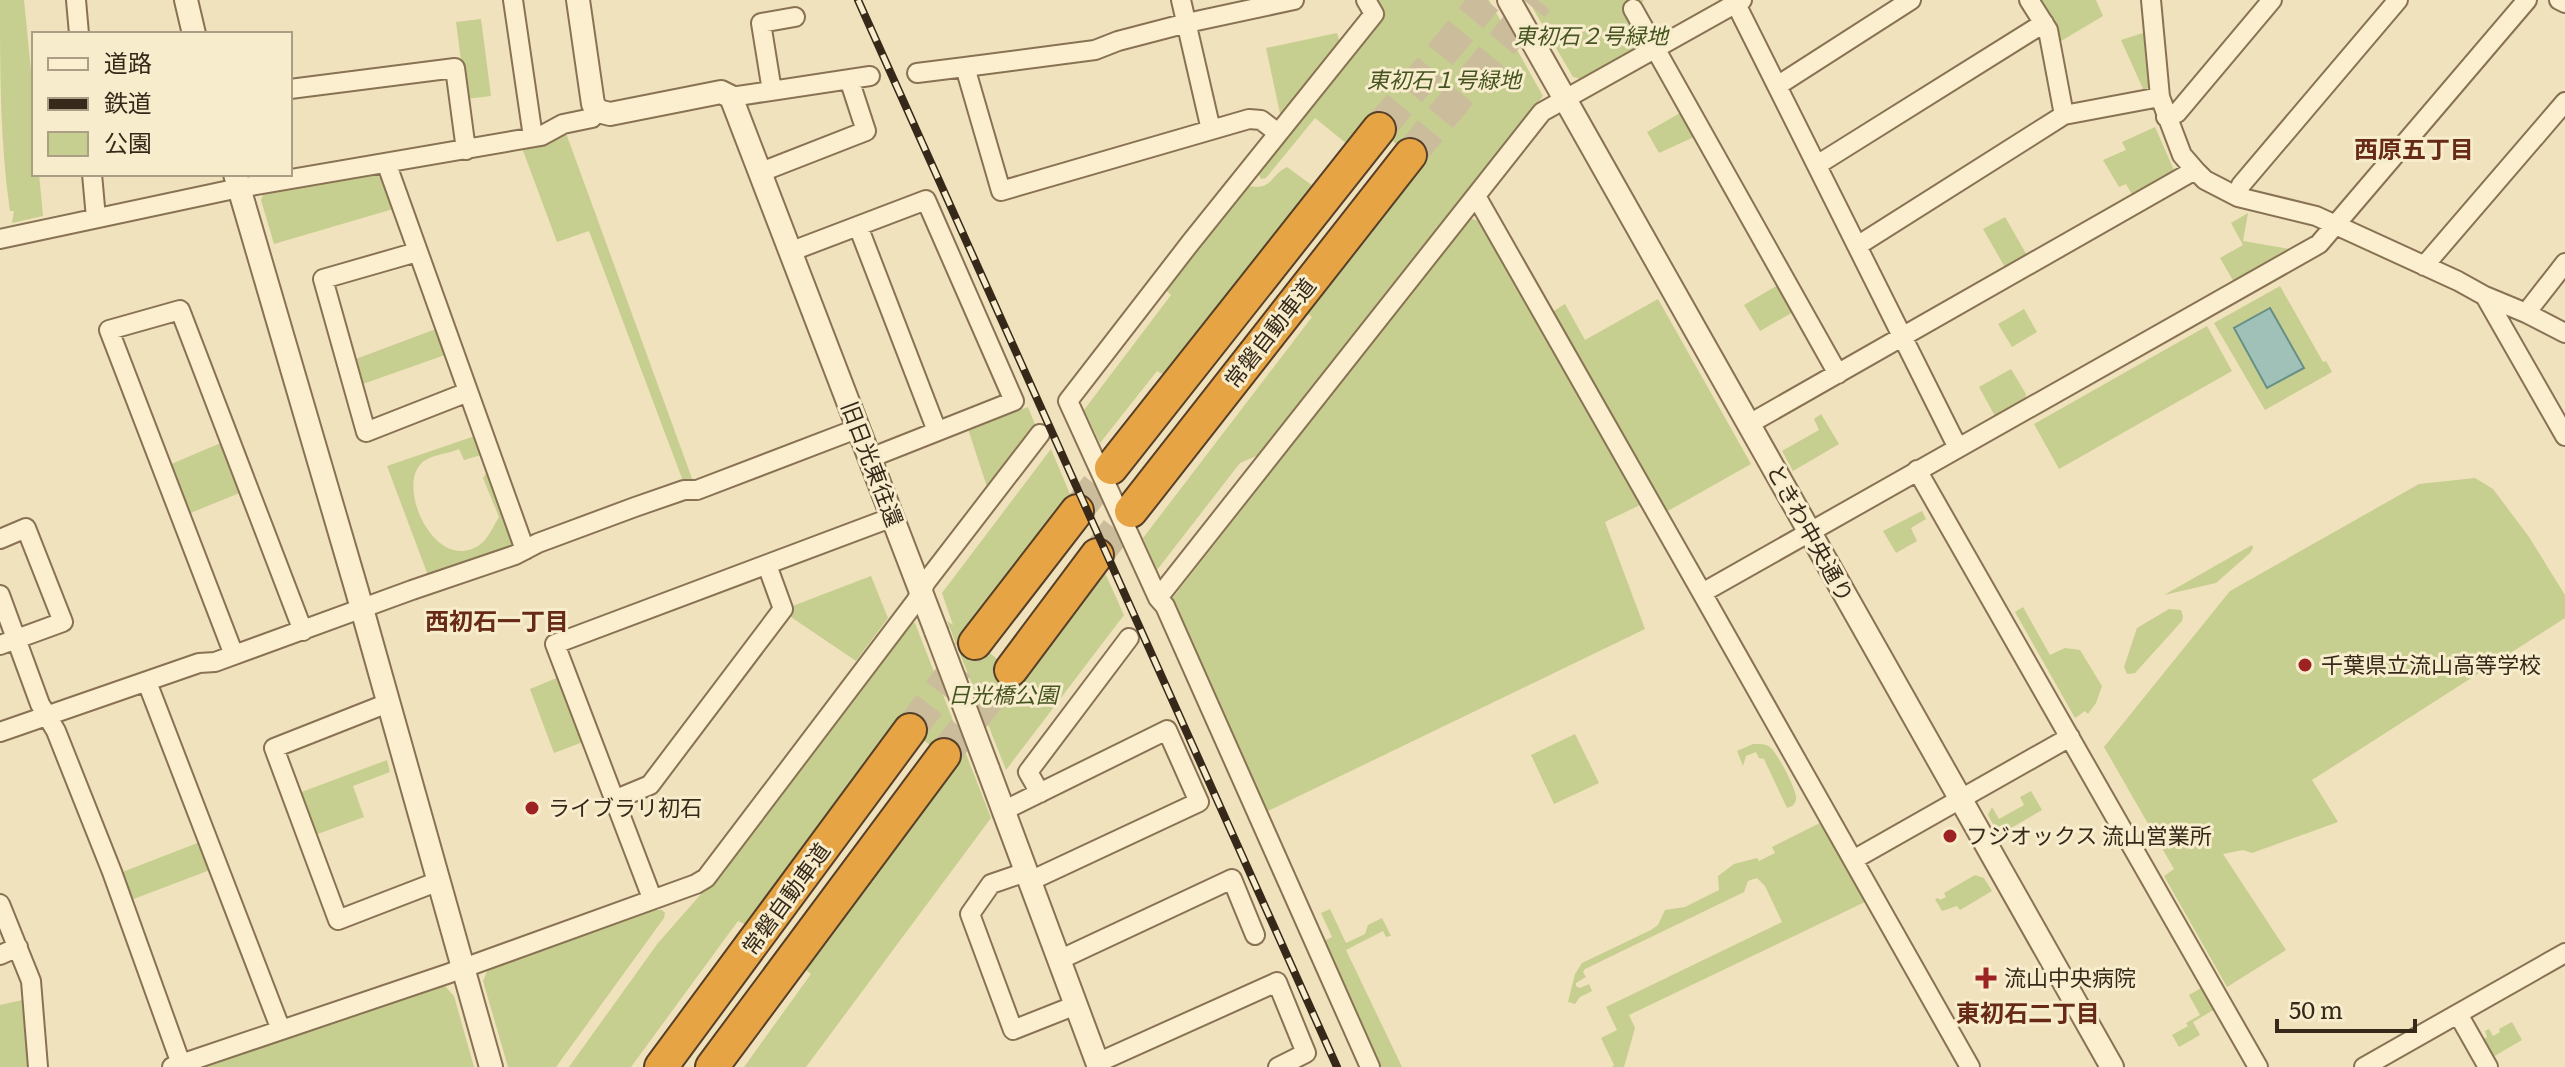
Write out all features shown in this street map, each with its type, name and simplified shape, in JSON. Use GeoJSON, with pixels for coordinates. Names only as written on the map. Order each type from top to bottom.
{"type":"FeatureCollection","features":[{"type":"Feature","properties":{"kind":"highway","name":"常磐自動車道"},"geometry":{"type":"LineString","coordinates":[[1111,468],[1379,129]]}},
{"type":"Feature","properties":{"kind":"highway","name":"常磐自動車道"},"geometry":{"type":"LineString","coordinates":[[1131,511],[1410,155]]}},
{"type":"Feature","properties":{"kind":"highway"},"geometry":{"type":"LineString","coordinates":[[975,643],[1077,511]]}},
{"type":"Feature","properties":{"kind":"highway"},"geometry":{"type":"LineString","coordinates":[[1011,670],[1097,555]]}},
{"type":"Feature","properties":{"kind":"highway","name":"常磐自動車道"},"geometry":{"type":"LineString","coordinates":[[661,1067],[910,730]]}},
{"type":"Feature","properties":{"kind":"highway","name":"常磐自動車道"},"geometry":{"type":"LineString","coordinates":[[712,1067],[944,755]]}},
{"type":"Feature","properties":{"kind":"street"},"geometry":{"type":"LineString","coordinates":[[76,0],[79,32]]}},
{"type":"Feature","properties":{"kind":"street"},"geometry":{"type":"LineString","coordinates":[[186,0],[194,32]]}},
{"type":"Feature","properties":{"kind":"street"},"geometry":{"type":"LineString","coordinates":[[513,0],[533,137]]}},
{"type":"Feature","properties":{"kind":"street"},"geometry":{"type":"LineString","coordinates":[[578,0],[593,104],[598,111],[610,114],[721,92],[731,97],[870,76]]}},
{"type":"Feature","properties":{"kind":"street"},"geometry":{"type":"LineString","coordinates":[[1181,0],[1211,130]]}},
{"type":"Feature","properties":{"kind":"street"},"geometry":{"type":"LineString","coordinates":[[917,73],[1095,50],[1187,23],[1294,0]]}},
{"type":"Feature","properties":{"kind":"street"},"geometry":{"type":"LineString","coordinates":[[1366,0],[1374,14],[1068,401],[1158,598],[1165,606],[1370,1067]]}},
{"type":"Feature","properties":{"kind":"street","name":"ときわ中央通り"},"geometry":{"type":"LineString","coordinates":[[1509,0],[2112,1067]]}},
{"type":"Feature","properties":{"kind":"street"},"geometry":{"type":"LineString","coordinates":[[1777,86],[1911,0]]}},
{"type":"Feature","properties":{"kind":"street"},"geometry":{"type":"LineString","coordinates":[[2029,0],[2048,30],[2064,115]]}},
{"type":"Feature","properties":{"kind":"street"},"geometry":{"type":"LineString","coordinates":[[2151,0],[2160,97],[2182,155],[2205,180],[2238,197],[2316,216],[2565,333]]}},
{"type":"Feature","properties":{"kind":"street"},"geometry":{"type":"LineString","coordinates":[[2166,117],[2177,113],[2272,0]]}},
{"type":"Feature","properties":{"kind":"street"},"geometry":{"type":"LineString","coordinates":[[2238,197],[2241,185],[2398,0]]}},
{"type":"Feature","properties":{"kind":"street"},"geometry":{"type":"LineString","coordinates":[[1702,593],[2319,244],[2527,0]]}},
{"type":"Feature","properties":{"kind":"street"},"geometry":{"type":"LineString","coordinates":[[2559,0],[2565,3]]}},
{"type":"Feature","properties":{"kind":"street"},"geometry":{"type":"LineString","coordinates":[[1158,598],[1542,112],[1737,1],[1958,448]]}},
{"type":"Feature","properties":{"kind":"street"},"geometry":{"type":"LineString","coordinates":[[1633,9],[1838,374]]}},
{"type":"Feature","properties":{"kind":"street"},"geometry":{"type":"LineString","coordinates":[[772,91],[761,23],[795,17]]}},
{"type":"Feature","properties":{"kind":"street"},"geometry":{"type":"LineString","coordinates":[[1817,165],[2044,23]]}},
{"type":"Feature","properties":{"kind":"street"},"geometry":{"type":"LineString","coordinates":[[965,67],[1001,191],[1249,119],[1261,120],[1278,133]]}},
{"type":"Feature","properties":{"kind":"street"},"geometry":{"type":"LineString","coordinates":[[292,89],[455,68],[466,150]]}},
{"type":"Feature","properties":{"kind":"street"},"geometry":{"type":"LineString","coordinates":[[761,172],[866,131],[849,79]]}},
{"type":"Feature","properties":{"kind":"street","name":"旧日光東往還"},"geometry":{"type":"LineString","coordinates":[[731,97],[893,517],[1098,1065]]}},
{"type":"Feature","properties":{"kind":"street"},"geometry":{"type":"LineString","coordinates":[[1857,246],[2064,115],[2160,97]]}},
{"type":"Feature","properties":{"kind":"street"},"geometry":{"type":"LineString","coordinates":[[2424,266],[2565,102]]}},
{"type":"Feature","properties":{"kind":"street"},"geometry":{"type":"LineString","coordinates":[[292,174],[370,164],[387,165],[541,136],[563,124],[592,118],[598,111]]}},
{"type":"Feature","properties":{"kind":"street"},"geometry":{"type":"LineString","coordinates":[[387,165],[525,550]]}},
{"type":"Feature","properties":{"kind":"street"},"geometry":{"type":"LineString","coordinates":[[1749,424],[2195,170]]}},
{"type":"Feature","properties":{"kind":"street"},"geometry":{"type":"LineString","coordinates":[[92,176],[96,218]]}},
{"type":"Feature","properties":{"kind":"street"},"geometry":{"type":"LineString","coordinates":[[0,239],[96,218],[237,181],[276,176]]}},
{"type":"Feature","properties":{"kind":"street"},"geometry":{"type":"LineString","coordinates":[[237,181],[491,1067]]}},
{"type":"Feature","properties":{"kind":"street"},"geometry":{"type":"LineString","coordinates":[[1476,196],[1970,1067]]}},
{"type":"Feature","properties":{"kind":"street"},"geometry":{"type":"LineString","coordinates":[[792,251],[926,200],[1014,401],[870,458]]}},
{"type":"Feature","properties":{"kind":"street"},"geometry":{"type":"LineString","coordinates":[[858,226],[937,431]]}},
{"type":"Feature","properties":{"kind":"street"},"geometry":{"type":"LineString","coordinates":[[417,252],[323,279],[366,432],[468,392]]}},
{"type":"Feature","properties":{"kind":"street"},"geometry":{"type":"LineString","coordinates":[[2526,313],[2565,263]]}},
{"type":"Feature","properties":{"kind":"street"},"geometry":{"type":"LineString","coordinates":[[2485,296],[2565,436]]}},
{"type":"Feature","properties":{"kind":"street"},"geometry":{"type":"LineString","coordinates":[[234,655],[109,330],[180,310],[303,631]]}},
{"type":"Feature","properties":{"kind":"street"},"geometry":{"type":"LineString","coordinates":[[0,732],[199,663],[215,662],[303,631],[635,507],[684,490],[697,490],[859,428]]}},
{"type":"Feature","properties":{"kind":"street"},"geometry":{"type":"LineString","coordinates":[[0,595],[8,642],[48,716],[112,872],[177,1065],[696,884],[714,869],[930,576],[1040,434]]}},
{"type":"Feature","properties":{"kind":"street"},"geometry":{"type":"LineString","coordinates":[[1917,470],[2258,1067]]}},
{"type":"Feature","properties":{"kind":"street"},"geometry":{"type":"LineString","coordinates":[[652,898],[555,644],[893,517]]}},
{"type":"Feature","properties":{"kind":"street"},"geometry":{"type":"LineString","coordinates":[[0,539],[26,528],[63,622],[8,642]]}},
{"type":"Feature","properties":{"kind":"street"},"geometry":{"type":"LineString","coordinates":[[614,800],[650,785],[783,609],[767,565]]}},
{"type":"Feature","properties":{"kind":"street"},"geometry":{"type":"LineString","coordinates":[[1040,793],[1028,772],[1129,638]]}},
{"type":"Feature","properties":{"kind":"street"},"geometry":{"type":"LineString","coordinates":[[147,682],[281,1030]]}},
{"type":"Feature","properties":{"kind":"street"},"geometry":{"type":"LineString","coordinates":[[388,703],[274,748],[338,920],[439,881]]}},
{"type":"Feature","properties":{"kind":"street"},"geometry":{"type":"LineString","coordinates":[[1003,811],[1167,730],[1199,802],[1028,876],[991,884],[970,914],[1013,1030],[1076,1005]]}},
{"type":"Feature","properties":{"kind":"street"},"geometry":{"type":"LineString","coordinates":[[1853,860],[2070,737]]}},
{"type":"Feature","properties":{"kind":"street"},"geometry":{"type":"LineString","coordinates":[[1059,960],[1232,879],[1255,935]]}},
{"type":"Feature","properties":{"kind":"street"},"geometry":{"type":"LineString","coordinates":[[0,904],[31,981],[38,1067]]}},
{"type":"Feature","properties":{"kind":"street"},"geometry":{"type":"LineString","coordinates":[[0,955],[18,947]]}},
{"type":"Feature","properties":{"kind":"street"},"geometry":{"type":"LineString","coordinates":[[2368,1066],[2565,953]]}},
{"type":"Feature","properties":{"kind":"street"},"geometry":{"type":"LineString","coordinates":[[1098,1065],[1277,982],[1306,1053],[1278,1067]]}},
{"type":"Feature","properties":{"kind":"street"},"geometry":{"type":"LineString","coordinates":[[2458,1014],[2488,1067]]}},
{"type":"Feature","properties":{"kind":"green space"},"geometry":{"type":"Polygon","coordinates":[[[0,0],[24,0],[32,81],[32,176],[39,176],[43,216],[12,223],[14,211],[10,211],[2,133],[0,0]]]}},
{"type":"Feature","properties":{"kind":"green space","name":"東初石１号緑地"},"geometry":{"type":"Polygon","coordinates":[[[1376,0],[1489,0],[1543,96],[1261,454],[1240,463],[1157,570],[1143,538],[1312,317],[1308,314],[1423,167],[1367,119],[1347,144],[1315,118],[1266,178],[1261,179],[1258,173],[1384,14],[1376,0]]]}},
{"type":"Feature","properties":{"kind":"green space","name":"東初石２号緑地"},"geometry":{"type":"Polygon","coordinates":[[[1528,0],[1644,0],[1639,5],[1640,38],[1637,51],[1585,80],[1573,77],[1528,0]]]}},
{"type":"Feature","properties":{"kind":"green space"},"geometry":{"type":"Polygon","coordinates":[[[2036,0],[2096,0],[2103,16],[2056,44],[2036,0]]]}},
{"type":"Feature","properties":{"kind":"green space"},"geometry":{"type":"Polygon","coordinates":[[[481,19],[491,96],[466,99],[456,22],[481,19]]]}},
{"type":"Feature","properties":{"kind":"green space"},"geometry":{"type":"Polygon","coordinates":[[[2146,32],[2151,85],[2144,91],[2121,40],[2146,32]]]}},
{"type":"Feature","properties":{"kind":"green space"},"geometry":{"type":"Polygon","coordinates":[[[1337,33],[1340,44],[1281,118],[1266,48],[1337,33]]]}},
{"type":"Feature","properties":{"kind":"green space"},"geometry":{"type":"Polygon","coordinates":[[[1680,113],[1694,137],[1659,153],[1647,132],[1680,113]]]}},
{"type":"Feature","properties":{"kind":"green space"},"geometry":{"type":"Polygon","coordinates":[[[2155,127],[2174,170],[2173,176],[2134,198],[2126,184],[2119,187],[2103,160],[2126,150],[2122,142],[2155,127]]]}},
{"type":"Feature","properties":{"kind":"green space"},"geometry":{"type":"Polygon","coordinates":[[[566,133],[694,484],[683,481],[589,231],[557,242],[522,148],[546,144],[566,133]]]}},
{"type":"Feature","properties":{"kind":"green space"},"geometry":{"type":"Polygon","coordinates":[[[1287,167],[1313,186],[1164,375],[1157,371],[1100,443],[1084,410],[1171,295],[1164,288],[1247,186],[1267,184],[1287,167]]]}},
{"type":"Feature","properties":{"kind":"green space"},"geometry":{"type":"Polygon","coordinates":[[[372,172],[382,179],[393,209],[274,244],[261,200],[264,192],[372,172]]]}},
{"type":"Feature","properties":{"kind":"green space"},"geometry":{"type":"Polygon","coordinates":[[[2248,213],[2243,241],[2289,251],[2234,282],[2220,258],[2243,245],[2231,223],[2248,213]]]}},
{"type":"Feature","properties":{"kind":"green space"},"geometry":{"type":"Polygon","coordinates":[[[2005,217],[2028,257],[2006,269],[1983,229],[2005,217]]]}},
{"type":"Feature","properties":{"kind":"green space"},"geometry":{"type":"Polygon","coordinates":[[[1470,218],[1484,223],[1642,504],[1605,522],[1645,629],[1266,812],[1171,600],[1470,218]]]}},
{"type":"Feature","properties":{"kind":"green space"},"geometry":{"type":"Polygon","coordinates":[[[1778,285],[1793,312],[1760,331],[1744,305],[1778,285]]]}},
{"type":"Feature","properties":{"kind":"green space"},"geometry":{"type":"Polygon","coordinates":[[[2280,286],[2323,362],[2326,361],[2332,372],[2265,410],[2214,323],[2280,286]]]}},
{"type":"Feature","properties":{"kind":"green space"},"geometry":{"type":"Polygon","coordinates":[[[1658,299],[1751,464],[1666,512],[1552,312],[1565,304],[1585,340],[1658,299]]]}},
{"type":"Feature","properties":{"kind":"green space"},"geometry":{"type":"Polygon","coordinates":[[[2024,309],[2037,332],[2012,347],[1998,324],[2024,309]]]}},
{"type":"Feature","properties":{"kind":"green space"},"geometry":{"type":"Polygon","coordinates":[[[2207,326],[2232,371],[2059,469],[2034,424],[2207,326]]]}},
{"type":"Feature","properties":{"kind":"green space"},"geometry":{"type":"Polygon","coordinates":[[[436,329],[445,355],[360,385],[353,360],[436,329]]]}},
{"type":"Feature","properties":{"kind":"green space"},"geometry":{"type":"Polygon","coordinates":[[[2011,369],[2026,394],[2025,399],[1995,416],[1979,387],[2011,369]]]}},
{"type":"Feature","properties":{"kind":"green space"},"geometry":{"type":"Polygon","coordinates":[[[1028,407],[1036,427],[988,490],[968,429],[1028,407]]]}},
{"type":"Feature","properties":{"kind":"green space"},"geometry":{"type":"Polygon","coordinates":[[[1821,414],[1839,444],[1793,471],[1782,451],[1819,430],[1814,419],[1821,414]]]}},
{"type":"Feature","properties":{"kind":"green space"},"geometry":{"type":"Polygon","coordinates":[[[475,436],[481,455],[464,460],[459,449],[432,457],[419,466],[414,479],[418,512],[426,528],[451,549],[466,551],[482,543],[499,517],[483,478],[487,472],[514,543],[511,551],[429,578],[387,466],[475,436]]]}},
{"type":"Feature","properties":{"kind":"green space"},"geometry":{"type":"Polygon","coordinates":[[[223,442],[242,492],[188,514],[169,465],[223,442]]]}},
{"type":"Feature","properties":{"kind":"green space","name":"日光橋公園"},"geometry":{"type":"Polygon","coordinates":[[[1051,449],[1070,494],[964,633],[1024,680],[1105,573],[1124,615],[1006,770],[947,621],[953,625],[942,593],[1051,449]]]}},
{"type":"Feature","properties":{"kind":"green space"},"geometry":{"type":"Polygon","coordinates":[[[2475,478],[2493,489],[2529,537],[2565,595],[2565,618],[2312,780],[2338,822],[2252,853],[2243,850],[2223,854],[2286,950],[2227,987],[2164,876],[2174,869],[2104,747],[2230,591],[2419,484],[2475,478]]]}},
{"type":"Feature","properties":{"kind":"green space"},"geometry":{"type":"Polygon","coordinates":[[[1922,511],[1926,519],[1911,528],[1917,541],[1896,553],[1883,531],[1922,511]]]}},
{"type":"Feature","properties":{"kind":"green space"},"geometry":{"type":"Polygon","coordinates":[[[2252,545],[2250,553],[2216,583],[2164,595],[2252,545]]]}},
{"type":"Feature","properties":{"kind":"green space"},"geometry":{"type":"Polygon","coordinates":[[[871,576],[888,618],[856,661],[788,615],[790,607],[871,576]]]}},
{"type":"Feature","properties":{"kind":"green space"},"geometry":{"type":"Polygon","coordinates":[[[2023,607],[2050,655],[2065,648],[2080,650],[2102,686],[2088,714],[2085,711],[2075,718],[2015,612],[2023,607]]]}},
{"type":"Feature","properties":{"kind":"green space"},"geometry":{"type":"Polygon","coordinates":[[[2169,609],[2181,610],[2182,621],[2135,673],[2127,674],[2124,667],[2137,628],[2169,609]]]}},
{"type":"Feature","properties":{"kind":"green space"},"geometry":{"type":"Polygon","coordinates":[[[908,623],[915,623],[991,818],[806,1067],[744,1067],[811,974],[805,969],[957,765],[899,722],[746,925],[738,921],[631,1067],[569,1067],[658,943],[709,885],[908,623]]]}},
{"type":"Feature","properties":{"kind":"green space"},"geometry":{"type":"Polygon","coordinates":[[[559,677],[583,742],[554,753],[530,689],[559,677]]]}},
{"type":"Feature","properties":{"kind":"green space"},"geometry":{"type":"Polygon","coordinates":[[[1575,734],[1599,783],[1554,804],[1531,755],[1575,734]]]}},
{"type":"Feature","properties":{"kind":"green space"},"geometry":{"type":"Polygon","coordinates":[[[1753,744],[1769,746],[1778,758],[1796,795],[1793,806],[1787,808],[1764,759],[1759,758],[1756,752],[1746,756],[1743,766],[1737,751],[1753,744]]]}},
{"type":"Feature","properties":{"kind":"green space"},"geometry":{"type":"Polygon","coordinates":[[[387,760],[390,772],[353,786],[364,817],[315,835],[299,793],[387,760]]]}},
{"type":"Feature","properties":{"kind":"green space"},"geometry":{"type":"Polygon","coordinates":[[[2031,791],[2042,810],[1999,835],[1988,815],[1992,807],[1999,819],[2024,805],[2020,797],[2031,791]]]}},
{"type":"Feature","properties":{"kind":"green space"},"geometry":{"type":"Polygon","coordinates":[[[1822,822],[1867,901],[1629,1015],[1635,1028],[1624,1067],[1612,1067],[1614,1065],[1601,1038],[1617,1030],[1606,1007],[1782,922],[1765,886],[1757,878],[1748,881],[1744,892],[1585,969],[1586,977],[1576,986],[1580,988],[1589,984],[1592,991],[1580,997],[1575,1004],[1568,1002],[1575,974],[1582,963],[1651,930],[1658,925],[1665,910],[1685,907],[1719,890],[1718,876],[1734,864],[1757,858],[1759,861],[1775,853],[1772,847],[1822,822]]]}},
{"type":"Feature","properties":{"kind":"green space"},"geometry":{"type":"Polygon","coordinates":[[[200,842],[210,870],[131,900],[120,873],[200,842]]]}},
{"type":"Feature","properties":{"kind":"green space"},"geometry":{"type":"Polygon","coordinates":[[[1975,875],[1984,878],[1992,891],[1960,910],[1957,906],[1942,911],[1935,899],[1946,897],[1944,893],[1975,875]]]}},
{"type":"Feature","properties":{"kind":"green space"},"geometry":{"type":"Polygon","coordinates":[[[1330,909],[1346,943],[1365,934],[1368,925],[1382,918],[1391,936],[1386,937],[1383,931],[1346,950],[1402,1067],[1381,1067],[1355,1014],[1324,941],[1332,937],[1321,913],[1330,909]]]}},
{"type":"Feature","properties":{"kind":"green space"},"geometry":{"type":"Polygon","coordinates":[[[649,910],[662,910],[664,918],[556,1067],[508,1067],[483,981],[488,969],[649,910]]]}},
{"type":"Feature","properties":{"kind":"green space"},"geometry":{"type":"Polygon","coordinates":[[[444,985],[454,996],[474,1067],[204,1067],[444,985]]]}},
{"type":"Feature","properties":{"kind":"green space"},"geometry":{"type":"Polygon","coordinates":[[[2203,987],[2215,1009],[2193,1022],[2200,1035],[2179,1047],[2172,1035],[2200,1015],[2189,995],[2203,987]]]}},
{"type":"Feature","properties":{"kind":"green space"},"geometry":{"type":"Polygon","coordinates":[[[27,999],[33,1067],[0,1067],[0,1005],[27,999]]]}},
{"type":"Feature","properties":{"kind":"green space"},"geometry":{"type":"Polygon","coordinates":[[[2512,1022],[2522,1040],[2491,1058],[2481,1040],[2487,1037],[2485,1031],[2489,1029],[2493,1036],[2512,1022]]]}},
{"type":"Feature","properties":{"kind":"water"},"geometry":{"type":"Polygon","coordinates":[[[2270,308],[2304,368],[2267,388],[2234,328],[2270,308]]]}},
{"type":"Feature","properties":{"kind":"tunnel"},"geometry":{"type":"LineString","coordinates":[[1379,129],[1486,0]]}},
{"type":"Feature","properties":{"kind":"tunnel"},"geometry":{"type":"LineString","coordinates":[[1410,155],[1538,0]]}},
{"type":"Feature","properties":{"kind":"tunnel"},"geometry":{"type":"LineString","coordinates":[[1077,511],[1111,468]]}},
{"type":"Feature","properties":{"kind":"tunnel"},"geometry":{"type":"LineString","coordinates":[[1097,555],[1131,511]]}},
{"type":"Feature","properties":{"kind":"tunnel"},"geometry":{"type":"LineString","coordinates":[[910,730],[975,643]]}},
{"type":"Feature","properties":{"kind":"tunnel"},"geometry":{"type":"LineString","coordinates":[[944,755],[1011,670]]}},
{"type":"Feature","properties":{"kind":"railway"},"geometry":{"type":"LineString","coordinates":[[858,0],[1337,1067]]}},
{"type":"Feature","properties":{"kind":"place","name":"千葉県立流山高等学校"},"geometry":{"type":"Point","coordinates":[2305,665]}},
{"type":"Feature","properties":{"kind":"place","name":"ライブラリ初石"},"geometry":{"type":"Point","coordinates":[532,808]}},
{"type":"Feature","properties":{"kind":"place","name":"フジオックス 流山営業所"},"geometry":{"type":"Point","coordinates":[1950,836]}},
{"type":"Feature","properties":{"kind":"place","name":"流山中央病院"},"geometry":{"type":"Point","coordinates":[1986,978]}},
{"type":"Feature","properties":{"kind":"district","name":"西原五丁目"},"geometry":{"type":"Point","coordinates":[2414,150]}},
{"type":"Feature","properties":{"kind":"district","name":"西初石一丁目"},"geometry":{"type":"Point","coordinates":[497,622]}},
{"type":"Feature","properties":{"kind":"district","name":"東初石二丁目"},"geometry":{"type":"Point","coordinates":[2028,1014]}}]}
